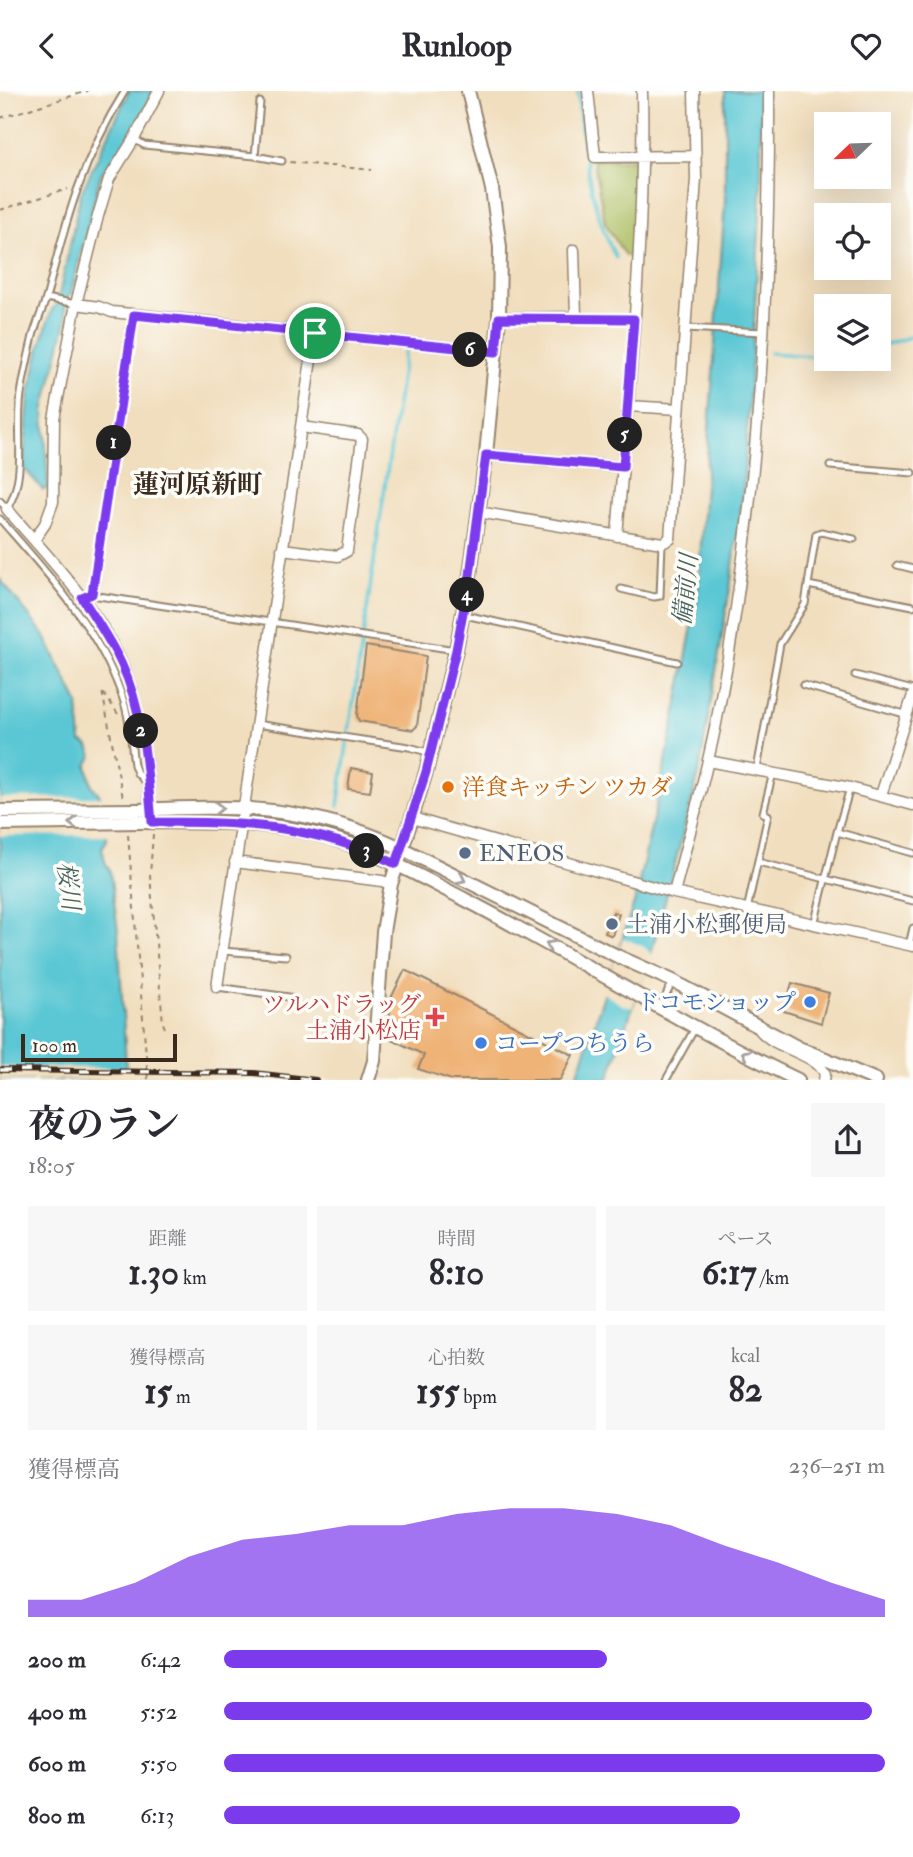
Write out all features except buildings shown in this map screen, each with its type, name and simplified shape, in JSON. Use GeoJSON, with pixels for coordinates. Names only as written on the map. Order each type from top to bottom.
{"type":"FeatureCollection","features":[{"type":"Feature","properties":{"kind":"street"},"geometry":{"type":"LineString","coordinates":[[34,540],[45,524],[53,502],[54,419],[73,303],[97,216],[109,179],[159,91]]}},
{"type":"Feature","properties":{"kind":"street"},"geometry":{"type":"LineString","coordinates":[[368,1080],[373,1061],[379,966],[391,884],[431,753],[456,650],[486,455],[501,277],[489,171],[468,91]]}},
{"type":"Feature","properties":{"kind":"street"},"geometry":{"type":"LineString","coordinates":[[588,91],[595,157],[696,156]]}},
{"type":"Feature","properties":{"kind":"street"},"geometry":{"type":"LineString","coordinates":[[617,536],[634,319],[643,155],[642,91]]}},
{"type":"Feature","properties":{"kind":"street"},"geometry":{"type":"LineString","coordinates":[[478,512],[662,543],[670,539],[696,156],[694,91]]}},
{"type":"Feature","properties":{"kind":"street"},"geometry":{"type":"LineString","coordinates":[[672,892],[708,761],[729,652],[749,514],[769,204],[769,91]]}},
{"type":"Feature","properties":{"kind":"street"},"geometry":{"type":"LineString","coordinates":[[499,318],[576,317],[574,250]]}},
{"type":"Feature","properties":{"kind":"street"},"geometry":{"type":"LineString","coordinates":[[73,303],[134,315],[496,352]]}},
{"type":"Feature","properties":{"kind":"street"},"geometry":{"type":"LineString","coordinates":[[217,987],[315,333]]}},
{"type":"Feature","properties":{"kind":"street"},"geometry":{"type":"LineString","coordinates":[[628,406],[679,408]]}},
{"type":"Feature","properties":{"kind":"street"},"geometry":{"type":"LineString","coordinates":[[282,549],[338,556],[347,551],[362,439],[358,435],[300,427]]}},
{"type":"Feature","properties":{"kind":"street"},"geometry":{"type":"LineString","coordinates":[[486,455],[623,467]]}},
{"type":"Feature","properties":{"kind":"street"},"geometry":{"type":"LineString","coordinates":[[3,505],[87,596],[131,687],[144,747],[148,785],[145,816]]}},
{"type":"Feature","properties":{"kind":"street"},"geometry":{"type":"LineString","coordinates":[[881,795],[913,695]]}},
{"type":"Feature","properties":{"kind":"street"},"geometry":{"type":"LineString","coordinates":[[708,761],[850,788],[913,805]]}},
{"type":"Feature","properties":{"kind":"street"},"geometry":{"type":"LineString","coordinates":[[0,824],[145,816],[243,807],[319,818],[364,832],[401,848],[617,956],[673,981],[799,1048],[876,1080]]}},
{"type":"Feature","properties":{"kind":"street"},"geometry":{"type":"LineString","coordinates":[[0,811],[145,816],[240,823],[317,834],[396,864],[528,933],[695,1028],[798,1080]]}},
{"type":"Feature","properties":{"kind":"street"},"geometry":{"type":"LineString","coordinates":[[413,816],[419,820],[672,892],[911,945]]}},
{"type":"Feature","properties":{"kind":"street"},"geometry":{"type":"LineString","coordinates":[[235,862],[391,884]]}},
{"type":"Feature","properties":{"kind":"street"},"geometry":{"type":"LineString","coordinates":[[755,1024],[768,1040],[817,1063],[825,1075],[824,1080]]}},
{"type":"Feature","properties":{"kind":"lane"},"geometry":{"type":"LineString","coordinates":[[3,505],[18,485],[21,391],[56,254],[82,172],[125,91]]}},
{"type":"Feature","properties":{"kind":"lane"},"geometry":{"type":"LineString","coordinates":[[256,156],[260,102]]}},
{"type":"Feature","properties":{"kind":"lane"},"geometry":{"type":"LineString","coordinates":[[134,139],[144,145],[282,161]]}},
{"type":"Feature","properties":{"kind":"lane"},"geometry":{"type":"LineString","coordinates":[[46,298],[73,303]]}},
{"type":"Feature","properties":{"kind":"lane"},"geometry":{"type":"LineString","coordinates":[[134,315],[87,596],[456,650]]}},
{"type":"Feature","properties":{"kind":"lane"},"geometry":{"type":"LineString","coordinates":[[576,317],[634,319]]}},
{"type":"Feature","properties":{"kind":"lane"},"geometry":{"type":"LineString","coordinates":[[685,328],[761,332]]}},
{"type":"Feature","properties":{"kind":"lane"},"geometry":{"type":"LineString","coordinates":[[830,466],[913,473]]}},
{"type":"Feature","properties":{"kind":"lane"},"geometry":{"type":"LineString","coordinates":[[0,519],[70,602],[102,651],[123,698],[134,765],[148,785]]}},
{"type":"Feature","properties":{"kind":"lane"},"geometry":{"type":"LineString","coordinates":[[757,769],[780,644],[802,610],[816,534],[821,532],[854,539]]}},
{"type":"Feature","properties":{"kind":"lane"},"geometry":{"type":"LineString","coordinates":[[621,589],[660,596],[662,543]]}},
{"type":"Feature","properties":{"kind":"lane"},"geometry":{"type":"LineString","coordinates":[[897,565],[913,569]]}},
{"type":"Feature","properties":{"kind":"lane"},"geometry":{"type":"LineString","coordinates":[[808,585],[913,606]]}},
{"type":"Feature","properties":{"kind":"lane"},"geometry":{"type":"LineString","coordinates":[[463,615],[677,662]]}},
{"type":"Feature","properties":{"kind":"lane"},"geometry":{"type":"LineString","coordinates":[[855,675],[913,690]]}},
{"type":"Feature","properties":{"kind":"lane"},"geometry":{"type":"LineString","coordinates":[[803,685],[908,715]]}},
{"type":"Feature","properties":{"kind":"lane"},"geometry":{"type":"LineString","coordinates":[[256,724],[409,747],[431,753]]}},
{"type":"Feature","properties":{"kind":"lane"},"geometry":{"type":"LineString","coordinates":[[747,910],[768,815],[763,813],[773,773]]}},
{"type":"Feature","properties":{"kind":"lane"},"geometry":{"type":"LineString","coordinates":[[814,925],[850,788]]}},
{"type":"Feature","properties":{"kind":"lane"},"geometry":{"type":"LineString","coordinates":[[837,832],[913,853]]}},
{"type":"Feature","properties":{"kind":"lane"},"geometry":{"type":"LineString","coordinates":[[758,862],[913,901]]}},
{"type":"Feature","properties":{"kind":"lane"},"geometry":{"type":"LineString","coordinates":[[911,945],[913,928]]}},
{"type":"Feature","properties":{"kind":"lane"},"geometry":{"type":"LineString","coordinates":[[222,951],[286,956]]}},
{"type":"Feature","properties":{"kind":"lane"},"geometry":{"type":"LineString","coordinates":[[666,1080],[695,1028],[694,1023],[666,1004],[666,994],[673,981]]}},
{"type":"Feature","properties":{"kind":"lane"},"geometry":{"type":"LineString","coordinates":[[217,987],[289,997]]}},
{"type":"Feature","properties":{"kind":"path"},"geometry":{"type":"LineString","coordinates":[[0,118],[88,91]]}},
{"type":"Feature","properties":{"kind":"path"},"geometry":{"type":"LineString","coordinates":[[282,161],[372,170]]}},
{"type":"Feature","properties":{"kind":"path"},"geometry":{"type":"LineString","coordinates":[[0,211],[69,189],[76,190]]}},
{"type":"Feature","properties":{"kind":"path"},"geometry":{"type":"LineString","coordinates":[[122,721],[102,691],[124,805]]}},
{"type":"Feature","properties":{"kind":"path"},"geometry":{"type":"LineString","coordinates":[[145,816],[154,838],[150,875],[163,1023],[166,1031]]}},
{"type":"Feature","properties":{"kind":"path"},"geometry":{"type":"LineString","coordinates":[[128,832],[148,1080]]}},
{"type":"Feature","properties":{"kind":"green space"},"geometry":{"type":"Polygon","coordinates":[[[593,160],[634,160],[638,164],[633,255],[625,256],[605,223],[593,160]]]}},
{"type":"Feature","properties":{"kind":"water"},"geometry":{"type":"Polygon","coordinates":[[[129,91],[153,91],[133,133],[101,174],[71,293],[65,301],[66,321],[44,411],[48,488],[43,490],[23,467],[29,397],[40,347],[52,309],[57,305],[81,193],[129,91]]]}},
{"type":"Feature","properties":{"kind":"water"},"geometry":{"type":"Polygon","coordinates":[[[725,91],[761,91],[761,195],[753,341],[743,494],[730,588],[699,773],[652,950],[608,1080],[576,1080],[635,900],[669,747],[697,600],[725,201],[725,91]]]}},
{"type":"Feature","properties":{"kind":"water","name":"桜川"},"geometry":{"type":"Polygon","coordinates":[[[0,579],[44,635],[78,703],[81,742],[89,746],[92,756],[87,766],[92,786],[99,794],[107,840],[102,848],[110,871],[118,932],[127,1080],[0,1080],[0,579]]]}},
{"type":"Feature","properties":{"kind":"pier"},"geometry":{"type":"Polygon","coordinates":[[[103,797],[110,835],[0,836],[0,798],[103,797]]]}},
{"type":"Feature","properties":{"kind":"pier"},"geometry":{"type":"Polygon","coordinates":[[[623,938],[644,947],[652,955],[632,1008],[603,993],[623,938]]]}},
{"type":"Feature","properties":{"kind":"pier"},"geometry":{"type":"Polygon","coordinates":[[[0,1067],[130,1068],[131,1080],[0,1080],[0,1067]]]}},
{"type":"Feature","properties":{"kind":"waterway"},"geometry":{"type":"LineString","coordinates":[[578,91],[582,134],[594,198],[616,258]]}},
{"type":"Feature","properties":{"kind":"waterway"},"geometry":{"type":"LineString","coordinates":[[891,343],[913,336]]}},
{"type":"Feature","properties":{"kind":"waterway"},"geometry":{"type":"LineString","coordinates":[[338,806],[405,350]]}},
{"type":"Feature","properties":{"kind":"waterway"},"geometry":{"type":"LineString","coordinates":[[770,353],[814,356]]}},
{"type":"Feature","properties":{"kind":"railway"},"geometry":{"type":"LineString","coordinates":[[0,1070],[254,1073],[316,1080]]}},
{"type":"Feature","properties":{"kind":"place","name":"洋食キッチン ツカダ"},"geometry":{"type":"Point","coordinates":[448,787]}},
{"type":"Feature","properties":{"kind":"place","name":"ENEOS"},"geometry":{"type":"Point","coordinates":[465,853]}},
{"type":"Feature","properties":{"kind":"place","name":"土浦小松郵便局"},"geometry":{"type":"Point","coordinates":[612,924]}},
{"type":"Feature","properties":{"kind":"place","name":"ドコモショップ"},"geometry":{"type":"Point","coordinates":[810,1002]}},
{"type":"Feature","properties":{"kind":"place","name":"ツルハドラッグ 土浦小松店"},"geometry":{"type":"Point","coordinates":[435,1017]}},
{"type":"Feature","properties":{"kind":"place","name":"コープつちうら"},"geometry":{"type":"Point","coordinates":[481,1043]}},
{"type":"Feature","properties":{"kind":"district","name":"蓮河原新町"},"geometry":{"type":"Point","coordinates":[198,485]}},
{"type":"Feature","properties":{"kind":"route"},"geometry":{"type":"LineString","coordinates":[[134,315],[315,333],[496,352],[499,318],[634,319],[623,467],[486,455],[470,575],[456,650],[426,772],[396,864],[337,840],[295,829],[240,823],[152,822],[144,747],[131,687],[107,636],[82,598],[92,594],[134,315]]}},
{"type":"Feature","properties":{"kind":"water label","name":"備前川"},"geometry":{"type":"Point","coordinates":[686,590]}}]}
